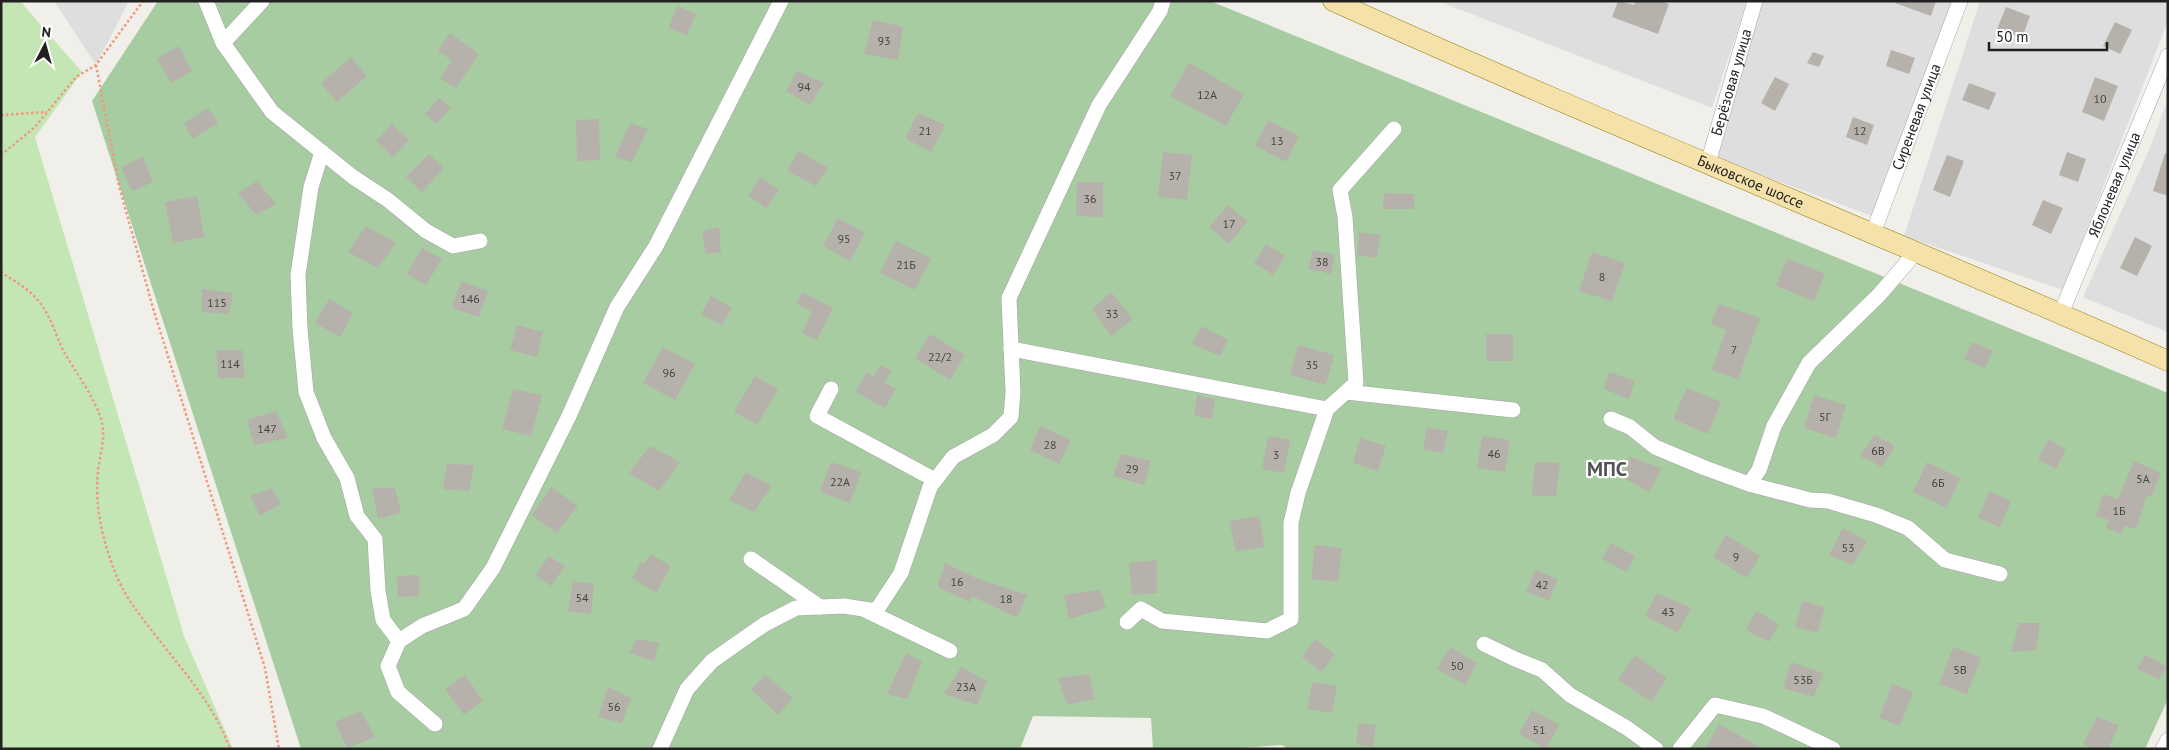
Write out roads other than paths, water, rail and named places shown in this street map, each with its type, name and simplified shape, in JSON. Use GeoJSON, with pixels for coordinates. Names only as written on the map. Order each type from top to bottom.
{"type":"FeatureCollection","features":[{"type":"Feature","properties":{"kind":"main road","name":"Быковское шоссе"},"geometry":{"type":"LineString","coordinates":[[1333,1],[1479,67],[2061,313],[2168,361]]}},
{"type":"Feature","properties":{"kind":"street"},"geometry":{"type":"LineString","coordinates":[[206,1],[223,43],[272,112],[352,177],[388,200],[426,231],[453,246],[480,241]]}},
{"type":"Feature","properties":{"kind":"street"},"geometry":{"type":"LineString","coordinates":[[223,43],[262,1]]}},
{"type":"Feature","properties":{"kind":"street"},"geometry":{"type":"LineString","coordinates":[[435,724],[398,692],[388,666],[399,641],[422,626],[464,609],[493,568],[569,416],[617,307],[656,246],[781,1]]}},
{"type":"Feature","properties":{"kind":"street"},"geometry":{"type":"LineString","coordinates":[[660,749],[687,689],[712,661],[765,624],[796,608],[844,606],[876,611],[901,573],[930,486],[953,457],[993,435],[1011,417],[1013,392],[1009,298],[1099,105],[1160,11],[1164,1]]}},
{"type":"Feature","properties":{"kind":"street","name":"Берёзовая улица"},"geometry":{"type":"LineString","coordinates":[[1708,163],[1755,1]]}},
{"type":"Feature","properties":{"kind":"street","name":"Сиреневая улица"},"geometry":{"type":"LineString","coordinates":[[1873,233],[1960,1]]}},
{"type":"Feature","properties":{"kind":"street","name":"Яблоневая улица"},"geometry":{"type":"LineString","coordinates":[[2061,313],[2168,56]]}},
{"type":"Feature","properties":{"kind":"street"},"geometry":{"type":"LineString","coordinates":[[1127,622],[1142,610],[1162,621],[1267,631],[1291,619],[1291,523],[1298,493],[1327,408],[1356,384],[1345,217],[1340,190],[1394,129]]}},
{"type":"Feature","properties":{"kind":"street"},"geometry":{"type":"LineString","coordinates":[[322,152],[311,187],[298,275],[300,329],[306,392],[324,438],[347,478],[357,516],[376,540],[378,591],[383,620],[399,641]]}},
{"type":"Feature","properties":{"kind":"street"},"geometry":{"type":"LineString","coordinates":[[1749,484],[1759,470],[1774,426],[1809,363],[1879,295],[1916,252]]}},
{"type":"Feature","properties":{"kind":"street"},"geometry":{"type":"LineString","coordinates":[[1011,349],[1327,408]]}},
{"type":"Feature","properties":{"kind":"street"},"geometry":{"type":"LineString","coordinates":[[831,389],[817,416],[935,480]]}},
{"type":"Feature","properties":{"kind":"street"},"geometry":{"type":"LineString","coordinates":[[1346,392],[1513,410]]}},
{"type":"Feature","properties":{"kind":"street"},"geometry":{"type":"LineString","coordinates":[[1610,419],[1630,427],[1655,447],[1749,484],[1810,500],[1828,501],[1876,515],[1908,528],[1945,560],[2000,574]]}},
{"type":"Feature","properties":{"kind":"street"},"geometry":{"type":"LineString","coordinates":[[752,559],[820,607]]}},
{"type":"Feature","properties":{"kind":"street"},"geometry":{"type":"LineString","coordinates":[[864,609],[950,651]]}},
{"type":"Feature","properties":{"kind":"street"},"geometry":{"type":"LineString","coordinates":[[1484,644],[1542,670],[1570,695],[1627,728],[1656,749]]}},
{"type":"Feature","properties":{"kind":"street"},"geometry":{"type":"LineString","coordinates":[[1680,749],[1714,705],[1763,716],[1833,749]]}},
{"type":"Feature","properties":{"kind":"street"},"geometry":{"type":"LineString","coordinates":[[2163,749],[2168,740]]}},
{"type":"Feature","properties":{"kind":"district","name":"МПС"},"geometry":{"type":"Point","coordinates":[1607,469]}}]}
